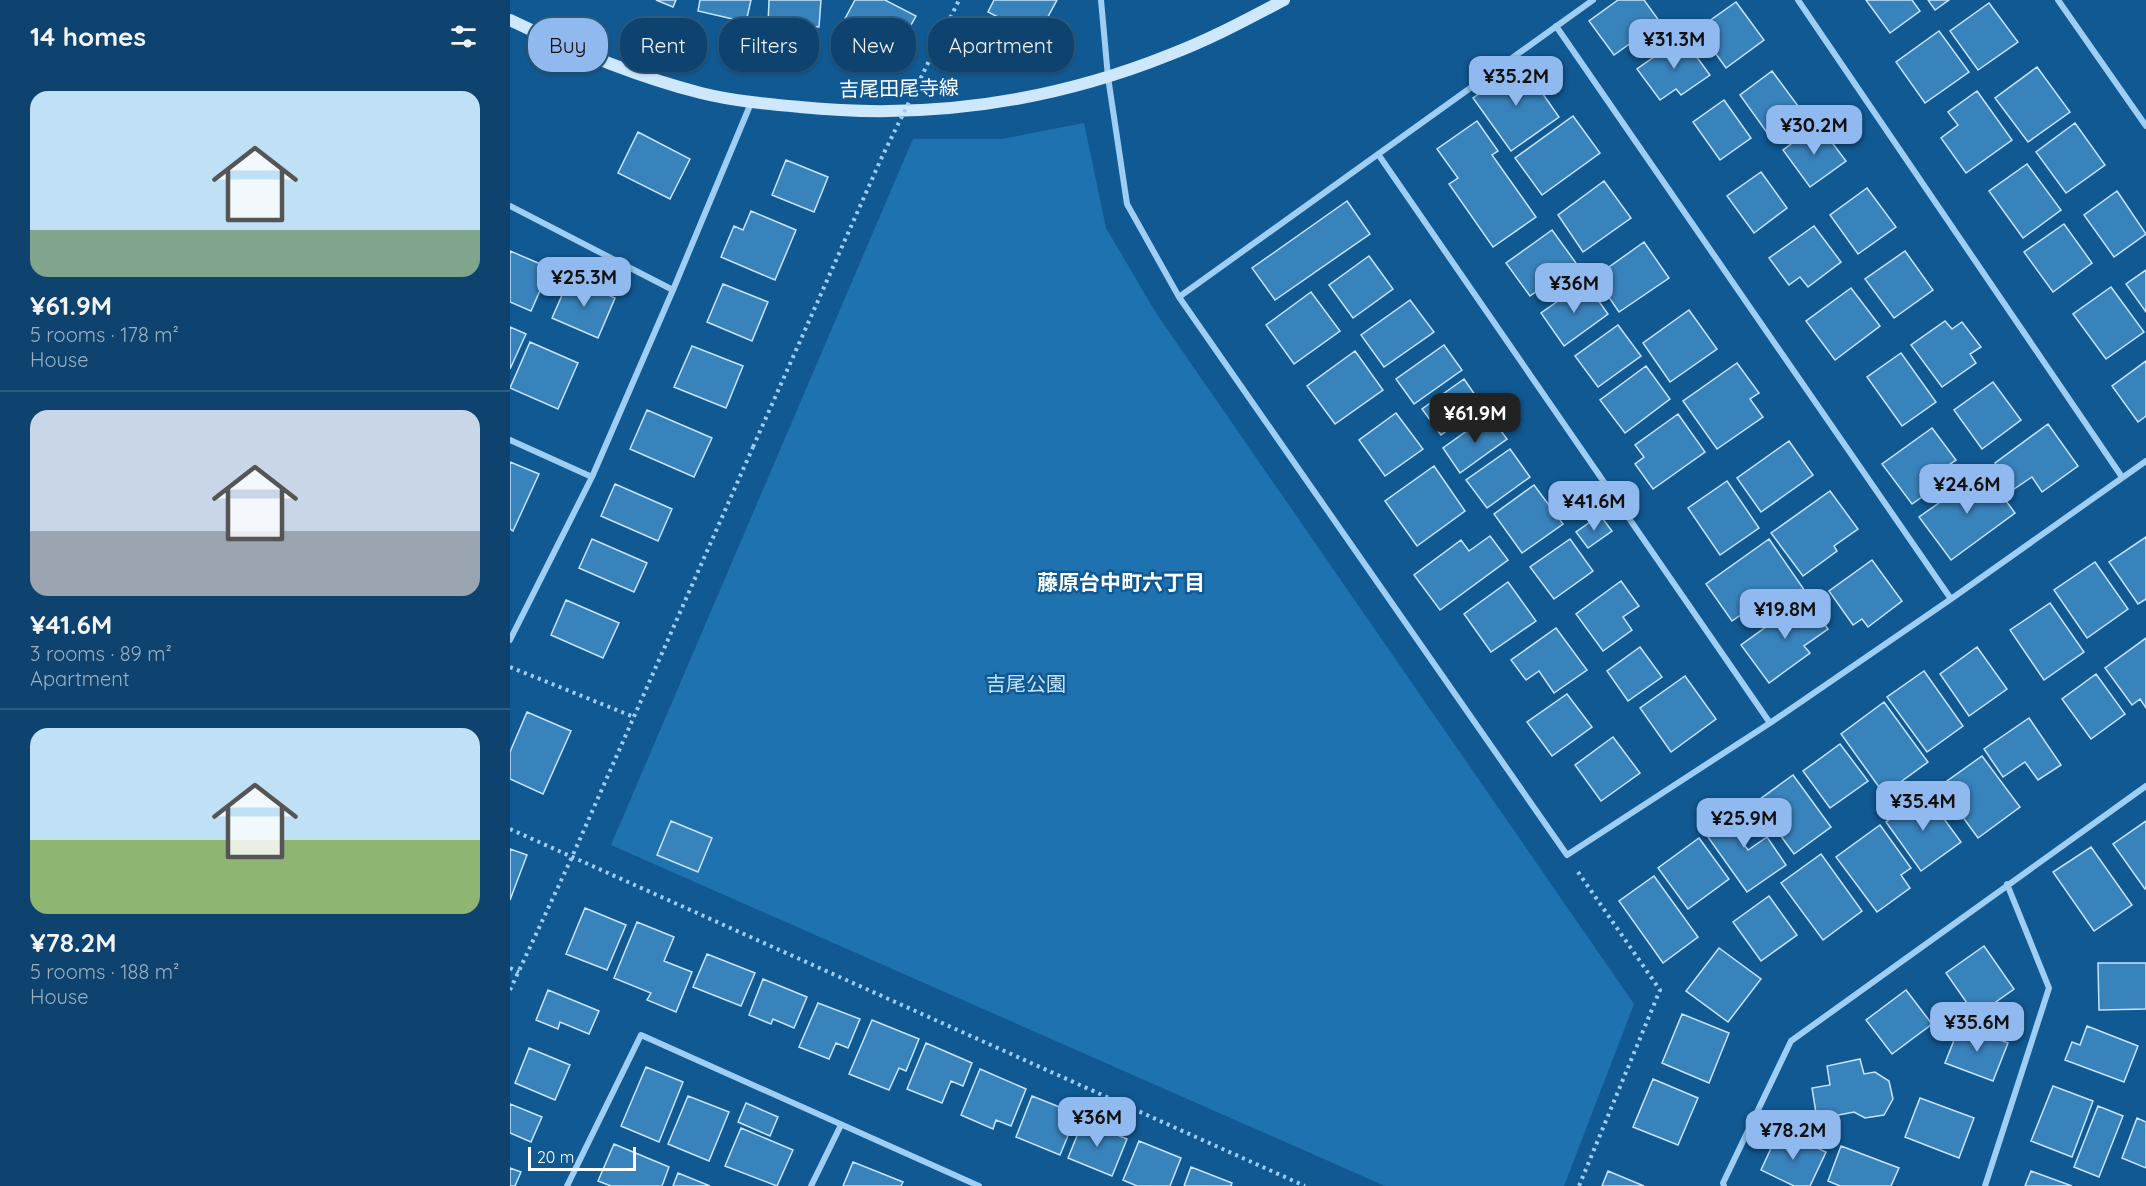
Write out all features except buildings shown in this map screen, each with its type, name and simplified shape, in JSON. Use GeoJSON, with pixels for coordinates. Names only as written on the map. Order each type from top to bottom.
{"type":"FeatureCollection","features":[{"type":"Feature","properties":{"kind":"street"},"geometry":{"type":"LineString","coordinates":[[1101,0],[1108,77],[1127,204],[1179,297],[1567,855],[1770,723],[2146,461]]}},
{"type":"Feature","properties":{"kind":"street","name":"吉尾田尾寺線"},"geometry":{"type":"LineString","coordinates":[[510,20],[574,51],[638,74],[702,93],[751,102],[873,112],[940,109],[1008,102],[1059,91],[1108,77],[1169,55],[1226,30],[1284,0]]}},
{"type":"Feature","properties":{"kind":"street"},"geometry":{"type":"LineString","coordinates":[[1179,297],[1593,0]]}},
{"type":"Feature","properties":{"kind":"street"},"geometry":{"type":"LineString","coordinates":[[1798,0],[2122,477]]}},
{"type":"Feature","properties":{"kind":"street"},"geometry":{"type":"LineString","coordinates":[[2058,0],[2146,126]]}},
{"type":"Feature","properties":{"kind":"street"},"geometry":{"type":"LineString","coordinates":[[1556,26],[1951,599]]}},
{"type":"Feature","properties":{"kind":"street"},"geometry":{"type":"LineString","coordinates":[[510,640],[592,477],[751,102]]}},
{"type":"Feature","properties":{"kind":"street"},"geometry":{"type":"LineString","coordinates":[[1378,154],[1770,723]]}},
{"type":"Feature","properties":{"kind":"street"},"geometry":{"type":"LineString","coordinates":[[510,206],[673,290]]}},
{"type":"Feature","properties":{"kind":"street"},"geometry":{"type":"LineString","coordinates":[[510,440],[592,477]]}},
{"type":"Feature","properties":{"kind":"street"},"geometry":{"type":"LineString","coordinates":[[1724,1186],[1723,1183],[1791,1041],[2146,786]]}},
{"type":"Feature","properties":{"kind":"street"},"geometry":{"type":"LineString","coordinates":[[1985,1186],[2049,988],[2007,884]]}},
{"type":"Feature","properties":{"kind":"street"},"geometry":{"type":"LineString","coordinates":[[567,1186],[641,1035],[979,1186]]}},
{"type":"Feature","properties":{"kind":"street"},"geometry":{"type":"LineString","coordinates":[[811,1186],[841,1125]]}},
{"type":"Feature","properties":{"kind":"path"},"geometry":{"type":"LineString","coordinates":[[510,990],[572,857],[882,159],[959,0]]}},
{"type":"Feature","properties":{"kind":"path"},"geometry":{"type":"LineString","coordinates":[[510,667],[634,717]]}},
{"type":"Feature","properties":{"kind":"path"},"geometry":{"type":"LineString","coordinates":[[510,829],[1305,1186]]}},
{"type":"Feature","properties":{"kind":"path"},"geometry":{"type":"LineString","coordinates":[[1567,855],[1660,990],[1579,1186]]}},
{"type":"Feature","properties":{"kind":"path"},"geometry":{"type":"LineString","coordinates":[[510,968],[519,972]]}},
{"type":"Feature","properties":{"kind":"green space","name":"吉尾公園"},"geometry":{"type":"Polygon","coordinates":[[[1084,123],[1106,228],[1156,313],[1634,1004],[1564,1186],[1385,1186],[611,845],[913,139],[1002,139],[1084,123]]]}},
{"type":"Feature","properties":{"kind":"district","name":"藤原台中町六丁目"},"geometry":{"type":"Point","coordinates":[1121,582]}}]}
